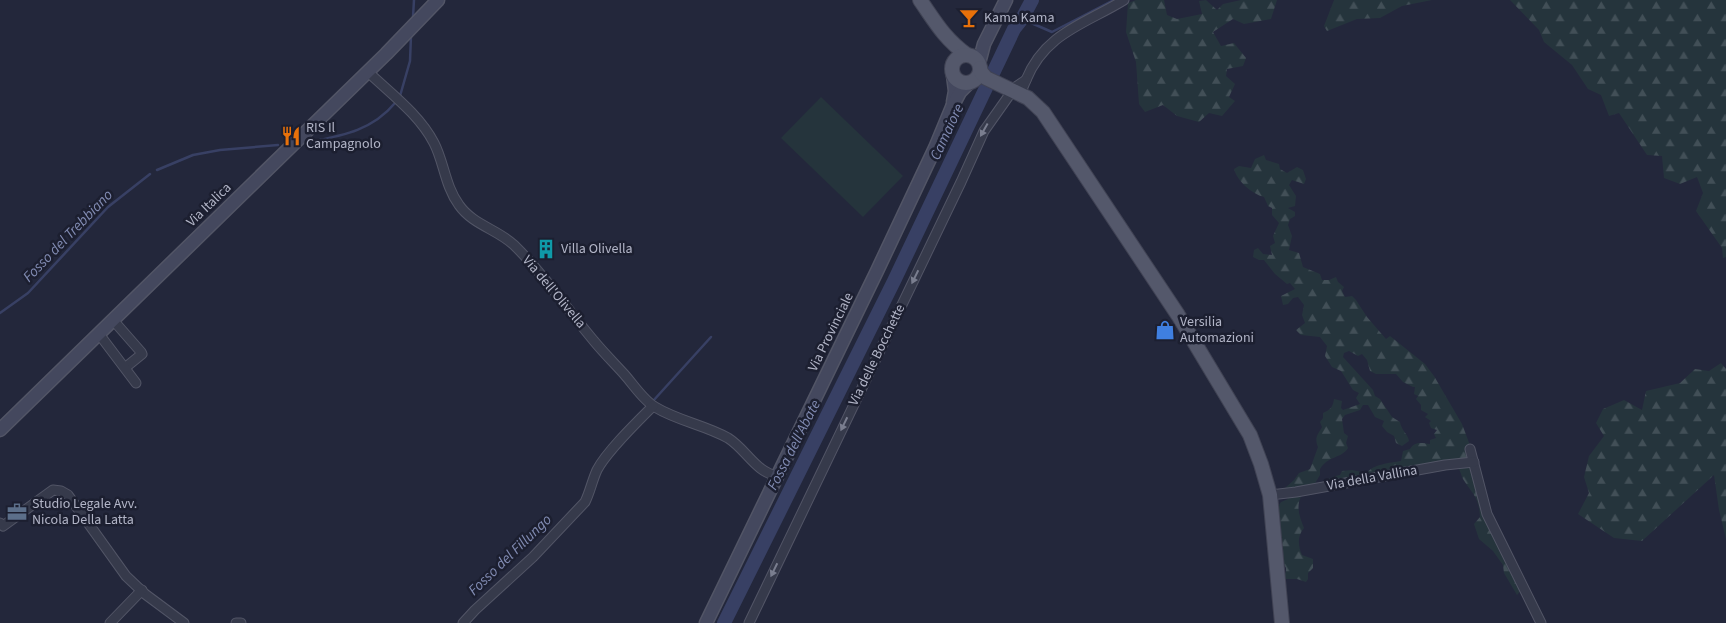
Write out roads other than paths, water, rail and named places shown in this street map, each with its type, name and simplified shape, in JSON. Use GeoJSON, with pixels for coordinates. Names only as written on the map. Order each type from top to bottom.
{"type":"FeatureCollection","features":[{"type":"Feature","properties":{"kind":"main road","name":"Via Italica"},"geometry":{"type":"LineString","coordinates":[[0,430],[386,54],[438,0]]}},
{"type":"Feature","properties":{"kind":"main road"},"geometry":{"type":"LineString","coordinates":[[920,0],[942,33],[975,69]]}},
{"type":"Feature","properties":{"kind":"main road","name":"Via Provinciale"},"geometry":{"type":"LineString","coordinates":[[706,623],[882,263],[952,107],[975,69],[984,44],[1006,0]]}},
{"type":"Feature","properties":{"kind":"main road"},"geometry":{"type":"LineString","coordinates":[[942,33],[952,70],[961,82],[975,69]]}},
{"type":"Feature","properties":{"kind":"main road"},"geometry":{"type":"LineString","coordinates":[[952,70],[959,56],[975,69],[1032,100],[1044,112],[1178,315],[1250,435],[1270,495],[1282,623]]}},
{"type":"Feature","properties":{"kind":"main road","name":"Via Provinciale"},"geometry":{"type":"LineString","coordinates":[[952,70],[954,91],[952,107]]}},
{"type":"Feature","properties":{"kind":"street","name":"Via delle Bocchette"},"geometry":{"type":"LineString","coordinates":[[749,623],[978,143],[1013,91],[1026,80],[1033,64],[1048,45],[1080,24],[1124,0]]}},
{"type":"Feature","properties":{"kind":"street","name":"Via dell'Olivella"},"geometry":{"type":"LineString","coordinates":[[367,71],[421,123],[428,133],[435,145],[446,181],[458,205],[482,226],[499,234],[512,244],[538,272],[593,340],[653,406],[672,416],[707,428],[730,439],[764,472],[778,476]]}},
{"type":"Feature","properties":{"kind":"street"},"geometry":{"type":"LineString","coordinates":[[113,320],[142,352],[126,367]]}},
{"type":"Feature","properties":{"kind":"street"},"geometry":{"type":"LineString","coordinates":[[100,334],[136,383]]}},
{"type":"Feature","properties":{"kind":"street"},"geometry":{"type":"LineString","coordinates":[[463,623],[532,557],[584,502],[590,494],[597,470],[628,432],[653,406]]}},
{"type":"Feature","properties":{"kind":"street"},"geometry":{"type":"LineString","coordinates":[[1470,449],[1487,514],[1541,623]]}},
{"type":"Feature","properties":{"kind":"street","name":"Via della Vallina"},"geometry":{"type":"LineString","coordinates":[[1270,495],[1445,465],[1474,462]]}},
{"type":"Feature","properties":{"kind":"street"},"geometry":{"type":"LineString","coordinates":[[0,523],[3,526],[54,490],[61,491],[68,495],[126,576],[184,623]]}},
{"type":"Feature","properties":{"kind":"street"},"geometry":{"type":"LineString","coordinates":[[110,623],[142,590]]}},
{"type":"Feature","properties":{"kind":"street"},"geometry":{"type":"LineString","coordinates":[[236,623],[241,623]]}},
{"type":"Feature","properties":{"kind":"waterway","name":"Fosso del Trebbiano"},"geometry":{"type":"LineString","coordinates":[[413,17],[414,0]]}},
{"type":"Feature","properties":{"kind":"waterway","name":"Fossa dell'Abate"},"geometry":{"type":"LineString","coordinates":[[724,623],[894,281],[1014,29],[1022,19],[1032,0]]}},
{"type":"Feature","properties":{"kind":"waterway"},"geometry":{"type":"LineString","coordinates":[[1022,19],[1052,32],[1114,0]]}},
{"type":"Feature","properties":{"kind":"waterway","name":"Fosso del Trebbiano"},"geometry":{"type":"LineString","coordinates":[[400,96],[410,61],[411,36]]}},
{"type":"Feature","properties":{"kind":"waterway","name":"Fosso del Trebbiano"},"geometry":{"type":"LineString","coordinates":[[304,143],[342,135],[365,127],[386,113],[395,103]]}},
{"type":"Feature","properties":{"kind":"waterway","name":"Fosso del Trebbiano"},"geometry":{"type":"LineString","coordinates":[[157,170],[193,155],[220,150],[278,145]]}},
{"type":"Feature","properties":{"kind":"waterway","name":"Fosso del Trebbiano"},"geometry":{"type":"LineString","coordinates":[[0,313],[28,293],[108,207],[150,174]]}},
{"type":"Feature","properties":{"kind":"waterway","name":"Fosso del Fillungo"},"geometry":{"type":"LineString","coordinates":[[653,401],[711,337]]}},
{"type":"Feature","properties":{"kind":"place","name":"Kama Kama"},"geometry":{"type":"Point","coordinates":[969,18]}},
{"type":"Feature","properties":{"kind":"place","name":"RIS Il Campagnolo"},"geometry":{"type":"Point","coordinates":[291,136]}},
{"type":"Feature","properties":{"kind":"place","name":"Villa Olivella"},"geometry":{"type":"Point","coordinates":[546,249]}},
{"type":"Feature","properties":{"kind":"place","name":"Versilia Automazioni"},"geometry":{"type":"Point","coordinates":[1165,330]}},
{"type":"Feature","properties":{"kind":"place","name":"Studio Legale Avv. Nicola Della Latta"},"geometry":{"type":"Point","coordinates":[17,512]}},
{"type":"Feature","properties":{"kind":"water label","name":"Camaiore"},"geometry":{"type":"Point","coordinates":[947,132]}}]}
